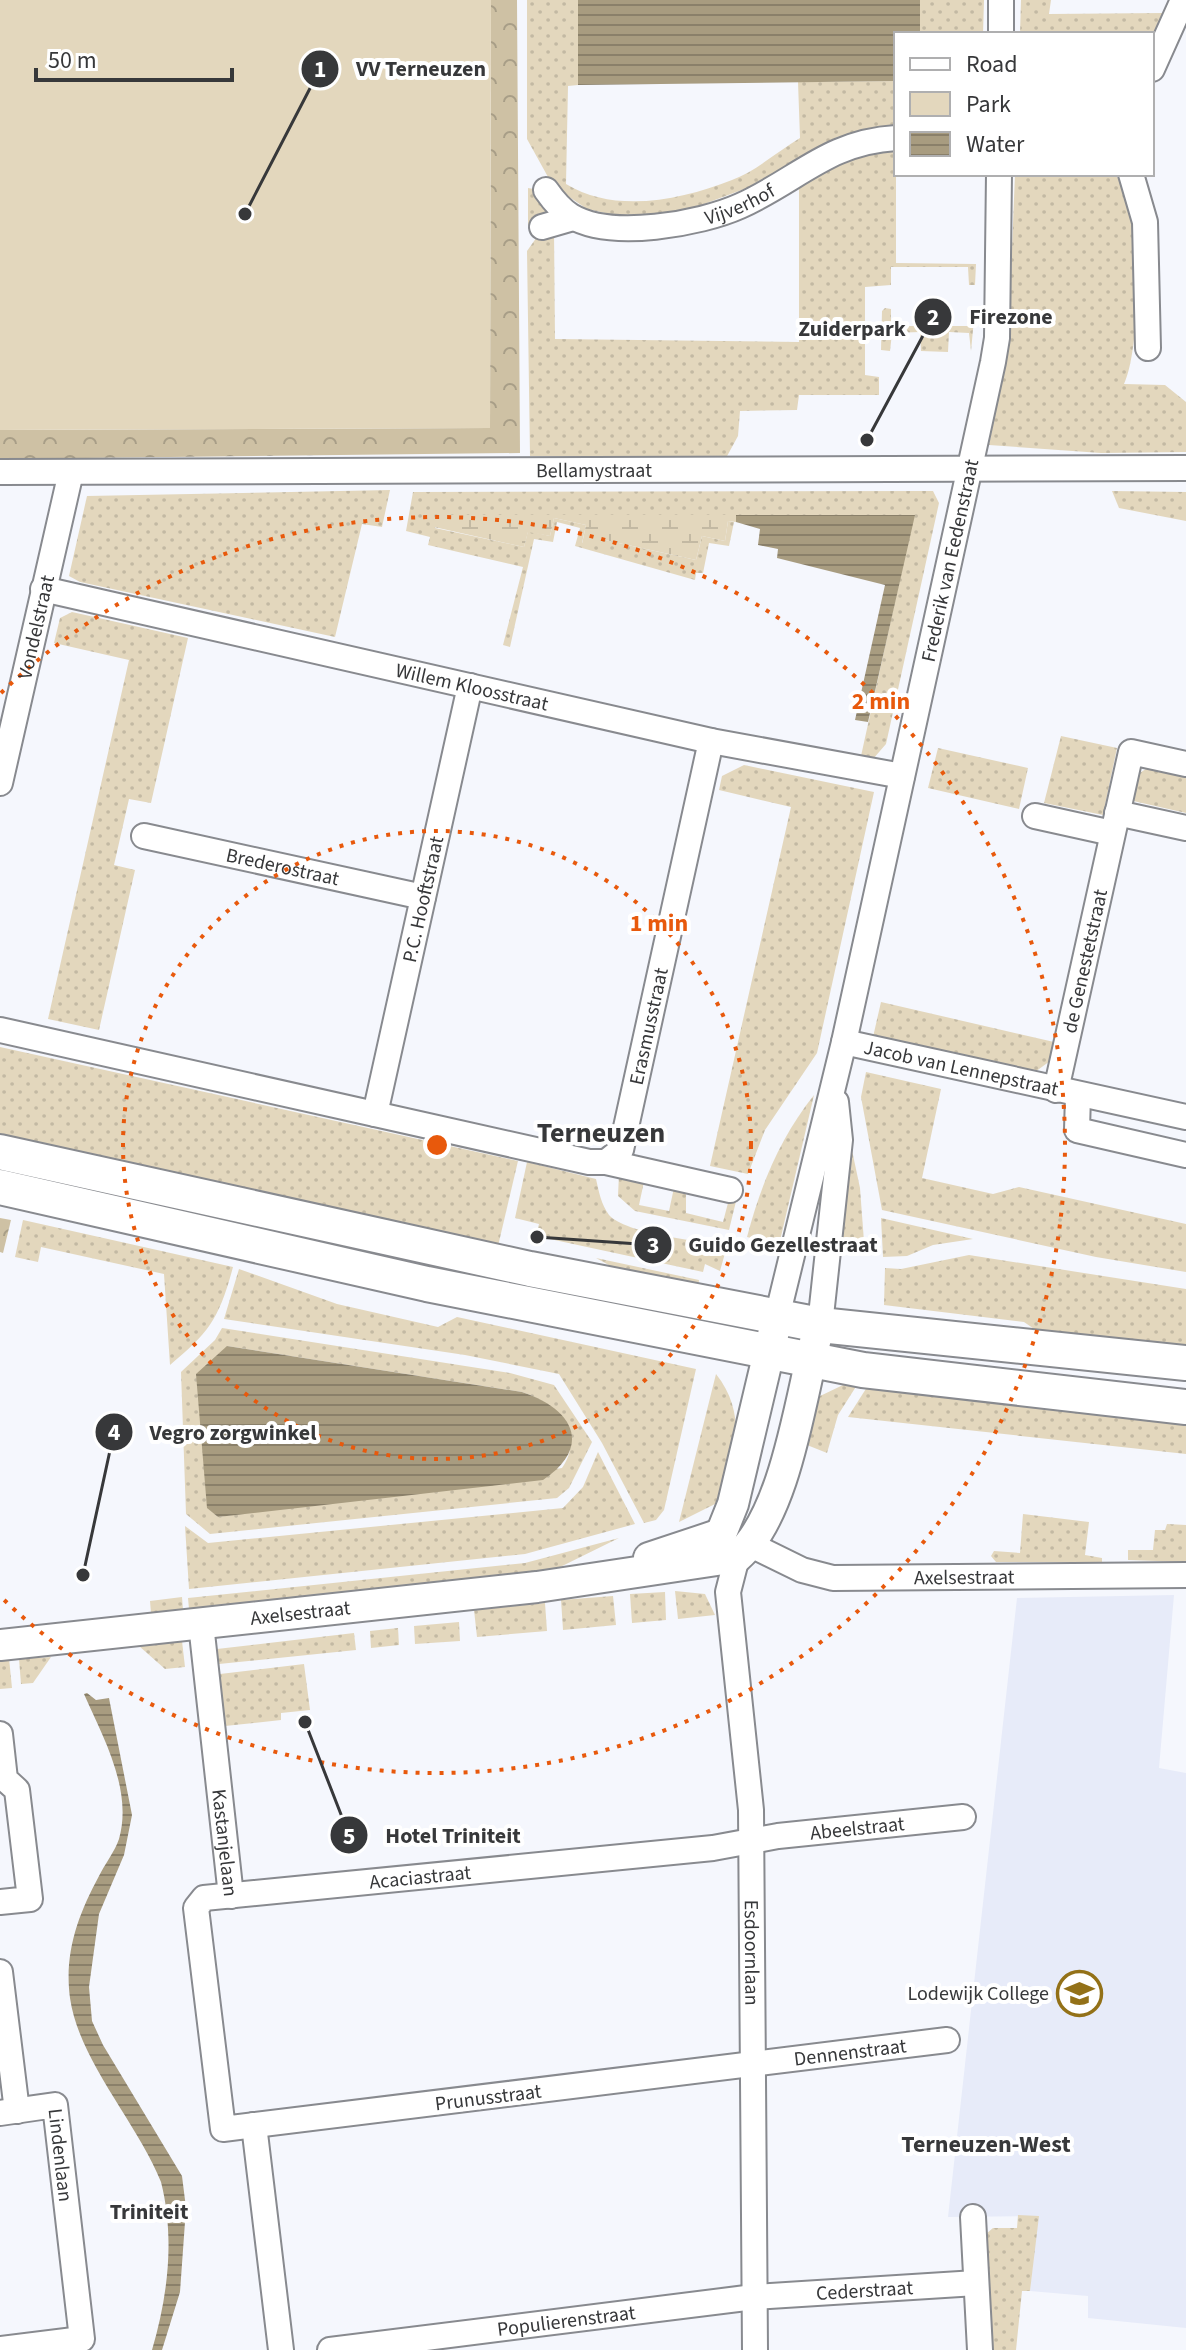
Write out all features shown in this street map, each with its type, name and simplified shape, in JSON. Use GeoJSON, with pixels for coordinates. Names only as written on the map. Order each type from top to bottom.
{"type":"FeatureCollection","features":[{"type":"Feature","properties":{"kind":"main road"},"geometry":{"type":"LineString","coordinates":[[0,1152],[530,1269],[820,1325],[1186,1363]]}},
{"type":"Feature","properties":{"kind":"main road"},"geometry":{"type":"LineString","coordinates":[[0,1187],[427,1284],[863,1370],[1186,1407]]}},
{"type":"Feature","properties":{"kind":"street"},"geometry":{"type":"LineString","coordinates":[[1001,0],[1001,32]]}},
{"type":"Feature","properties":{"kind":"street"},"geometry":{"type":"LineString","coordinates":[[1154,65],[1183,0]]}},
{"type":"Feature","properties":{"kind":"street","name":"Vijverhof"},"geometry":{"type":"LineString","coordinates":[[542,227],[573,218],[623,229],[698,219],[751,201],[836,150],[872,140],[894,138]]}},
{"type":"Feature","properties":{"kind":"street","name":"Frederik van Eedenstraat"},"geometry":{"type":"LineString","coordinates":[[777,1317],[844,1042],[972,469],[997,338],[999,176]]}},
{"type":"Feature","properties":{"kind":"street"},"geometry":{"type":"LineString","coordinates":[[1132,176],[1145,222],[1148,348]]}},
{"type":"Feature","properties":{"kind":"street"},"geometry":{"type":"LineString","coordinates":[[546,190],[573,218]]}},
{"type":"Feature","properties":{"kind":"street","name":"Bellamystraat"},"geometry":{"type":"LineString","coordinates":[[0,472],[1186,468]]}},
{"type":"Feature","properties":{"kind":"street","name":"Vondelstraat"},"geometry":{"type":"LineString","coordinates":[[0,783],[71,472]]}},
{"type":"Feature","properties":{"kind":"street","name":"Willem Kloosstraat"},"geometry":{"type":"LineString","coordinates":[[43,589],[711,741],[902,776]]}},
{"type":"Feature","properties":{"kind":"street","name":"P.C. Hooftstraat"},"geometry":{"type":"LineString","coordinates":[[375,1114],[470,686]]}},
{"type":"Feature","properties":{"kind":"street","name":"Erasmusstraat"},"geometry":{"type":"LineString","coordinates":[[606,1162],[621,1150],[711,741]]}},
{"type":"Feature","properties":{"kind":"street","name":"de Genestetstraat"},"geometry":{"type":"LineString","coordinates":[[1067,1092],[1115,823],[1131,752],[1186,764]]}},
{"type":"Feature","properties":{"kind":"street"},"geometry":{"type":"LineString","coordinates":[[1035,816],[1186,828]]}},
{"type":"Feature","properties":{"kind":"street","name":"Brederostraat"},"geometry":{"type":"LineString","coordinates":[[144,836],[423,897]]}},
{"type":"Feature","properties":{"kind":"street"},"geometry":{"type":"LineString","coordinates":[[0,1030],[589,1162],[606,1162],[730,1190]]}},
{"type":"Feature","properties":{"kind":"street","name":"Jacob van Lennepstraat"},"geometry":{"type":"LineString","coordinates":[[844,1042],[1186,1117]]}},
{"type":"Feature","properties":{"kind":"street","name":"Frederik van Eedenstraat"},"geometry":{"type":"LineString","coordinates":[[820,1325],[840,1140],[834,1084]]}},
{"type":"Feature","properties":{"kind":"street","name":"Jacob van Lennepstraat"},"geometry":{"type":"LineString","coordinates":[[1067,1092],[1077,1130],[1186,1155]]}},
{"type":"Feature","properties":{"kind":"street"},"geometry":{"type":"LineString","coordinates":[[736,1545],[733,1504],[777,1317]]}},
{"type":"Feature","properties":{"kind":"street"},"geometry":{"type":"LineString","coordinates":[[736,1545],[771,1512],[820,1325]]}},
{"type":"Feature","properties":{"kind":"street","name":"Axelsestraat"},"geometry":{"type":"LineString","coordinates":[[0,1645],[598,1578],[736,1545],[802,1570],[833,1578],[1186,1575]]}},
{"type":"Feature","properties":{"kind":"street","name":"Esdoornlaan"},"geometry":{"type":"LineString","coordinates":[[736,1545],[728,1592],[751,1810],[755,2350]]}},
{"type":"Feature","properties":{"kind":"street","name":"Kastanjelaan"},"geometry":{"type":"LineString","coordinates":[[201,1624],[231,1896],[204,1898],[196,1908],[223,2129]]}},
{"type":"Feature","properties":{"kind":"street"},"geometry":{"type":"LineString","coordinates":[[0,1734],[5,1779],[17,1790],[30,1899],[0,1902]]}},
{"type":"Feature","properties":{"kind":"street","name":"Abeelstraat"},"geometry":{"type":"LineString","coordinates":[[751,1842],[963,1817]]}},
{"type":"Feature","properties":{"kind":"street","name":"Acaciastraat"},"geometry":{"type":"LineString","coordinates":[[231,1896],[751,1842]]}},
{"type":"Feature","properties":{"kind":"street","name":"Lindenlaan"},"geometry":{"type":"LineString","coordinates":[[0,1972],[8,2112],[55,2105],[82,2339],[46,2347]]}},
{"type":"Feature","properties":{"kind":"street","name":"Dennenstraat"},"geometry":{"type":"LineString","coordinates":[[753,2063],[947,2040]]}},
{"type":"Feature","properties":{"kind":"street","name":"Prunusstraat"},"geometry":{"type":"LineString","coordinates":[[223,2129],[753,2063]]}},
{"type":"Feature","properties":{"kind":"street"},"geometry":{"type":"LineString","coordinates":[[254,2125],[281,2350]]}},
{"type":"Feature","properties":{"kind":"street"},"geometry":{"type":"LineString","coordinates":[[973,2217],[980,2350]]}},
{"type":"Feature","properties":{"kind":"street","name":"Cederstraat"},"geometry":{"type":"LineString","coordinates":[[754,2297],[976,2283]]}},
{"type":"Feature","properties":{"kind":"street","name":"Populierenstraat"},"geometry":{"type":"LineString","coordinates":[[330,2350],[754,2297]]}},
{"type":"Feature","properties":{"kind":"street"},"geometry":{"type":"LineString","coordinates":[[0,2349],[46,2347]]}},
{"type":"Feature","properties":{"kind":"shaded area","name":"Lodewijk College"},"geometry":{"type":"Polygon","coordinates":[[[1174,1595],[1159,1768],[1186,1773],[1186,2328],[1088,2318],[1088,2296],[1030,2291],[1038,2216],[948,2217],[1017,1598],[1174,1595]]]}},
{"type":"Feature","properties":{"kind":"green space"},"geometry":{"type":"Polygon","coordinates":[[[0,0],[491,0],[490,428],[0,430],[0,0]]]}},
{"type":"Feature","properties":{"kind":"green space"},"geometry":{"type":"Polygon","coordinates":[[[491,0],[517,0],[520,453],[0,459],[0,430],[490,428],[491,0]]]}},
{"type":"Feature","properties":{"kind":"green space"},"geometry":{"type":"Polygon","coordinates":[[[527,0],[578,0],[578,85],[568,86],[566,184],[605,199],[648,201],[670,198],[712,187],[758,166],[800,138],[798,82],[894,81],[894,126],[837,137],[747,188],[696,207],[664,214],[614,215],[587,209],[553,186],[527,139],[527,0]]]}},
{"type":"Feature","properties":{"kind":"green space"},"geometry":{"type":"Polygon","coordinates":[[[920,0],[984,0],[983,32],[920,32],[920,0]]]}},
{"type":"Feature","properties":{"kind":"green space"},"geometry":{"type":"Polygon","coordinates":[[[1021,0],[1051,0],[1049,14],[1164,13],[1154,35],[1154,32],[1020,32],[1021,0]]]}},
{"type":"Feature","properties":{"kind":"green space"},"geometry":{"type":"Polygon","coordinates":[[[894,150],[896,263],[976,264],[975,285],[969,285],[968,267],[891,267],[891,285],[865,287],[865,375],[879,377],[879,395],[799,395],[797,410],[740,411],[738,436],[726,458],[530,456],[527,251],[539,234],[554,230],[555,339],[799,342],[799,185],[845,159],[894,150]]]}},
{"type":"Feature","properties":{"kind":"green space"},"geometry":{"type":"Polygon","coordinates":[[[1015,176],[1116,176],[1124,191],[1130,215],[1136,277],[1134,340],[1124,384],[1165,385],[1186,402],[1186,452],[1101,453],[989,445],[1008,348],[1015,176]]]}},
{"type":"Feature","properties":{"kind":"green space"},"geometry":{"type":"Polygon","coordinates":[[[528,188],[539,190],[549,204],[543,219],[528,225],[528,188]]]}},
{"type":"Feature","properties":{"kind":"green space"},"geometry":{"type":"Polygon","coordinates":[[[968,308],[975,309],[971,351],[969,333],[949,332],[948,352],[921,351],[920,332],[892,333],[890,351],[881,350],[882,311],[891,309],[891,326],[968,326],[968,308]]]}},
{"type":"Feature","properties":{"kind":"green space"},"geometry":{"type":"Polygon","coordinates":[[[390,490],[382,527],[362,524],[335,637],[80,582],[69,576],[87,496],[390,490]]]}},
{"type":"Feature","properties":{"kind":"green space"},"geometry":{"type":"Polygon","coordinates":[[[933,491],[939,503],[886,744],[873,759],[861,756],[914,515],[437,515],[435,528],[524,547],[528,531],[550,536],[554,518],[586,525],[582,543],[605,540],[696,560],[702,536],[725,541],[728,521],[734,522],[729,546],[709,543],[703,573],[696,573],[695,580],[575,546],[580,528],[557,522],[553,542],[534,539],[510,647],[503,645],[523,567],[428,545],[430,537],[406,531],[413,492],[933,491]]]}},
{"type":"Feature","properties":{"kind":"green space"},"geometry":{"type":"Polygon","coordinates":[[[1112,491],[1186,492],[1186,521],[1119,508],[1112,491]]]}},
{"type":"Feature","properties":{"kind":"green space"},"geometry":{"type":"Polygon","coordinates":[[[436,515],[736,515],[736,522],[728,521],[725,541],[702,536],[696,560],[605,540],[594,545],[582,544],[586,525],[554,518],[550,536],[528,532],[524,547],[434,527],[436,515]]]}},
{"type":"Feature","properties":{"kind":"green space"},"geometry":{"type":"Polygon","coordinates":[[[72,612],[188,638],[151,803],[129,799],[114,865],[135,870],[99,1030],[48,1019],[129,660],[54,643],[60,618],[72,612]]]}},
{"type":"Feature","properties":{"kind":"green space"},"geometry":{"type":"Polygon","coordinates":[[[1061,736],[1117,748],[1103,815],[1044,803],[1061,736]]]}},
{"type":"Feature","properties":{"kind":"green space"},"geometry":{"type":"Polygon","coordinates":[[[938,748],[1028,768],[1019,809],[928,788],[938,748]]]}},
{"type":"Feature","properties":{"kind":"green space"},"geometry":{"type":"Polygon","coordinates":[[[744,765],[874,792],[817,1053],[765,1130],[748,1174],[710,1166],[791,807],[719,790],[722,776],[744,765]]]}},
{"type":"Feature","properties":{"kind":"green space"},"geometry":{"type":"Polygon","coordinates":[[[1149,767],[1186,775],[1186,813],[1129,800],[1135,776],[1149,767]]]}},
{"type":"Feature","properties":{"kind":"green space"},"geometry":{"type":"Polygon","coordinates":[[[881,1002],[1054,1042],[1050,1061],[1035,1072],[873,1037],[881,1002]]]}},
{"type":"Feature","properties":{"kind":"green space"},"geometry":{"type":"Polygon","coordinates":[[[0,1047],[518,1161],[498,1246],[0,1140],[0,1047]]]}},
{"type":"Feature","properties":{"kind":"green space"},"geometry":{"type":"Polygon","coordinates":[[[866,1072],[941,1089],[922,1178],[993,1194],[1019,1187],[1186,1224],[1186,1272],[1096,1257],[882,1210],[861,1097],[866,1072]]]}},
{"type":"Feature","properties":{"kind":"green space"},"geometry":{"type":"Polygon","coordinates":[[[814,1095],[779,1245],[747,1237],[773,1162],[814,1095]]]}},
{"type":"Feature","properties":{"kind":"green space"},"geometry":{"type":"Polygon","coordinates":[[[843,1141],[850,1141],[860,1188],[865,1255],[841,1252],[843,1141]]]}},
{"type":"Feature","properties":{"kind":"green space"},"geometry":{"type":"Polygon","coordinates":[[[527,1162],[596,1179],[602,1202],[609,1215],[618,1222],[664,1236],[727,1246],[720,1271],[705,1264],[703,1272],[536,1236],[539,1224],[515,1218],[527,1162]]]}},
{"type":"Feature","properties":{"kind":"green space"},"geometry":{"type":"Polygon","coordinates":[[[619,1174],[645,1177],[639,1205],[669,1211],[675,1183],[686,1189],[686,1213],[723,1222],[733,1184],[740,1185],[729,1230],[635,1211],[618,1196],[619,1174]]]}},
{"type":"Feature","properties":{"kind":"green space"},"geometry":{"type":"Polygon","coordinates":[[[0,1218],[11,1220],[3,1253],[0,1252],[0,1218]]]}},
{"type":"Feature","properties":{"kind":"green space"},"geometry":{"type":"Polygon","coordinates":[[[881,1218],[973,1239],[933,1245],[907,1256],[883,1257],[881,1218]]]}},
{"type":"Feature","properties":{"kind":"green space"},"geometry":{"type":"Polygon","coordinates":[[[23,1220],[233,1267],[223,1300],[203,1334],[170,1365],[164,1274],[41,1247],[38,1262],[15,1257],[23,1220]]]}},
{"type":"Feature","properties":{"kind":"green space"},"geometry":{"type":"Polygon","coordinates":[[[969,1255],[1186,1289],[1186,1348],[1040,1333],[1024,1322],[884,1305],[885,1268],[901,1269],[969,1255]]]}},
{"type":"Feature","properties":{"kind":"green space"},"geometry":{"type":"Polygon","coordinates":[[[596,1258],[699,1280],[698,1289],[627,1275],[596,1258]]]}},
{"type":"Feature","properties":{"kind":"green space"},"geometry":{"type":"Polygon","coordinates":[[[239,1269],[337,1304],[438,1327],[457,1317],[696,1369],[664,1510],[656,1520],[644,1523],[602,1443],[559,1374],[465,1355],[224,1319],[239,1269]]]}},
{"type":"Feature","properties":{"kind":"green space"},"geometry":{"type":"Polygon","coordinates":[[[222,1328],[510,1373],[554,1385],[592,1442],[569,1488],[557,1498],[210,1534],[186,1514],[181,1372],[215,1340],[222,1328]],[[227,1346],[207,1507],[218,1517],[562,1468],[571,1443],[564,1421],[546,1404],[522,1392],[227,1346]]]}},
{"type":"Feature","properties":{"kind":"green space"},"geometry":{"type":"Polygon","coordinates":[[[716,1374],[726,1389],[735,1419],[735,1449],[727,1498],[679,1522],[716,1374]]]}},
{"type":"Feature","properties":{"kind":"green space"},"geometry":{"type":"Polygon","coordinates":[[[869,1384],[1186,1423],[1186,1454],[848,1417],[869,1384]]]}},
{"type":"Feature","properties":{"kind":"green space"},"geometry":{"type":"Polygon","coordinates":[[[843,1385],[857,1385],[838,1415],[827,1453],[802,1443],[818,1397],[843,1385]]]}},
{"type":"Feature","properties":{"kind":"green space"},"geometry":{"type":"Polygon","coordinates":[[[598,1452],[635,1524],[525,1554],[189,1589],[185,1526],[208,1543],[563,1508],[583,1487],[598,1452]]]}},
{"type":"Feature","properties":{"kind":"green space"},"geometry":{"type":"Polygon","coordinates":[[[1023,1514],[1089,1522],[1085,1555],[1102,1558],[1102,1562],[996,1562],[991,1556],[994,1551],[1020,1553],[1023,1514]]]}},
{"type":"Feature","properties":{"kind":"green space"},"geometry":{"type":"Polygon","coordinates":[[[1167,1524],[1186,1525],[1186,1562],[1128,1560],[1128,1550],[1153,1550],[1155,1530],[1165,1530],[1167,1524]]]}},
{"type":"Feature","properties":{"kind":"green space"},"geometry":{"type":"Polygon","coordinates":[[[619,1538],[550,1572],[189,1609],[188,1598],[525,1563],[619,1538]]]}},
{"type":"Feature","properties":{"kind":"green space"},"geometry":{"type":"Polygon","coordinates":[[[675,1591],[705,1594],[715,1615],[678,1619],[675,1591]]]}},
{"type":"Feature","properties":{"kind":"green space"},"geometry":{"type":"Polygon","coordinates":[[[665,1592],[666,1620],[632,1623],[630,1594],[665,1592]]]}},
{"type":"Feature","properties":{"kind":"green space"},"geometry":{"type":"Polygon","coordinates":[[[613,1596],[616,1625],[563,1630],[561,1600],[613,1596]]]}},
{"type":"Feature","properties":{"kind":"green space"},"geometry":{"type":"Polygon","coordinates":[[[182,1597],[183,1610],[151,1613],[150,1601],[182,1597]]]}},
{"type":"Feature","properties":{"kind":"green space"},"geometry":{"type":"Polygon","coordinates":[[[545,1603],[547,1631],[477,1637],[474,1610],[545,1603]]]}},
{"type":"Feature","properties":{"kind":"green space"},"geometry":{"type":"Polygon","coordinates":[[[459,1622],[460,1641],[415,1644],[414,1626],[459,1622]]]}},
{"type":"Feature","properties":{"kind":"green space"},"geometry":{"type":"Polygon","coordinates":[[[398,1628],[399,1645],[371,1648],[370,1631],[398,1628]]]}},
{"type":"Feature","properties":{"kind":"green space"},"geometry":{"type":"Polygon","coordinates":[[[354,1633],[356,1650],[219,1664],[217,1649],[354,1633]]]}},
{"type":"Feature","properties":{"kind":"green space"},"geometry":{"type":"Polygon","coordinates":[[[182,1641],[185,1667],[165,1669],[139,1646],[182,1641]]]}},
{"type":"Feature","properties":{"kind":"green space"},"geometry":{"type":"Polygon","coordinates":[[[51,1657],[33,1683],[21,1684],[19,1659],[51,1657]]]}},
{"type":"Feature","properties":{"kind":"green space"},"geometry":{"type":"Polygon","coordinates":[[[9,1658],[12,1688],[0,1689],[0,1659],[9,1658]]]}},
{"type":"Feature","properties":{"kind":"green space"},"geometry":{"type":"Polygon","coordinates":[[[304,1664],[310,1710],[281,1713],[281,1720],[225,1726],[220,1674],[304,1664]]]}},
{"type":"Feature","properties":{"kind":"green space"},"geometry":{"type":"Polygon","coordinates":[[[1018,2215],[1039,2216],[1030,2291],[1022,2291],[1016,2350],[989,2350],[986,2234],[993,2228],[1017,2228],[1018,2215]]]}},
{"type":"Feature","properties":{"kind":"water"},"geometry":{"type":"Polygon","coordinates":[[[578,0],[920,0],[920,32],[894,32],[894,81],[578,85],[578,0]]]}},
{"type":"Feature","properties":{"kind":"water"},"geometry":{"type":"Polygon","coordinates":[[[736,515],[915,515],[868,722],[855,720],[885,585],[777,558],[778,549],[758,545],[760,529],[736,522],[736,515]]]}},
{"type":"Feature","properties":{"kind":"water"},"geometry":{"type":"Polygon","coordinates":[[[227,1346],[522,1392],[554,1408],[570,1429],[572,1441],[559,1467],[543,1480],[218,1517],[207,1508],[196,1374],[227,1346]]]}},
{"type":"Feature","properties":{"kind":"water"},"geometry":{"type":"Polygon","coordinates":[[[84,1694],[96,1700],[109,1698],[132,1815],[124,1855],[99,1914],[89,1987],[92,2021],[103,2045],[182,2176],[186,2208],[180,2292],[162,2350],[152,2350],[168,2266],[168,2224],[161,2182],[151,2159],[96,2068],[76,2022],[70,1998],[69,1965],[74,1935],[91,1891],[117,1844],[122,1820],[122,1802],[114,1764],[84,1694]]]}},
{"type":"Feature","properties":{"kind":"place","name":"VV Terneuzen"},"geometry":{"type":"Point","coordinates":[245,214]}},
{"type":"Feature","properties":{"kind":"place","name":"Firezone"},"geometry":{"type":"Point","coordinates":[867,440]}},
{"type":"Feature","properties":{"kind":"place","name":"Guido Gezellestraat"},"geometry":{"type":"Point","coordinates":[537,1237]}},
{"type":"Feature","properties":{"kind":"place","name":"Vegro zorgwinkel"},"geometry":{"type":"Point","coordinates":[83,1575]}},
{"type":"Feature","properties":{"kind":"place","name":"Hotel Triniteit"},"geometry":{"type":"Point","coordinates":[305,1722]}},
{"type":"Feature","properties":{"kind":"place","name":"Lodewijk College"},"geometry":{"type":"Point","coordinates":[1080,1993]}},
{"type":"Feature","properties":{"kind":"district","name":"Zuiderpark"},"geometry":{"type":"Point","coordinates":[852,328]}},
{"type":"Feature","properties":{"kind":"district","name":"Terneuzen"},"geometry":{"type":"Point","coordinates":[601,1132]}},
{"type":"Feature","properties":{"kind":"district","name":"Terneuzen-West"},"geometry":{"type":"Point","coordinates":[986,2144]}},
{"type":"Feature","properties":{"kind":"district","name":"Triniteit"},"geometry":{"type":"Point","coordinates":[149,2211]}}]}
